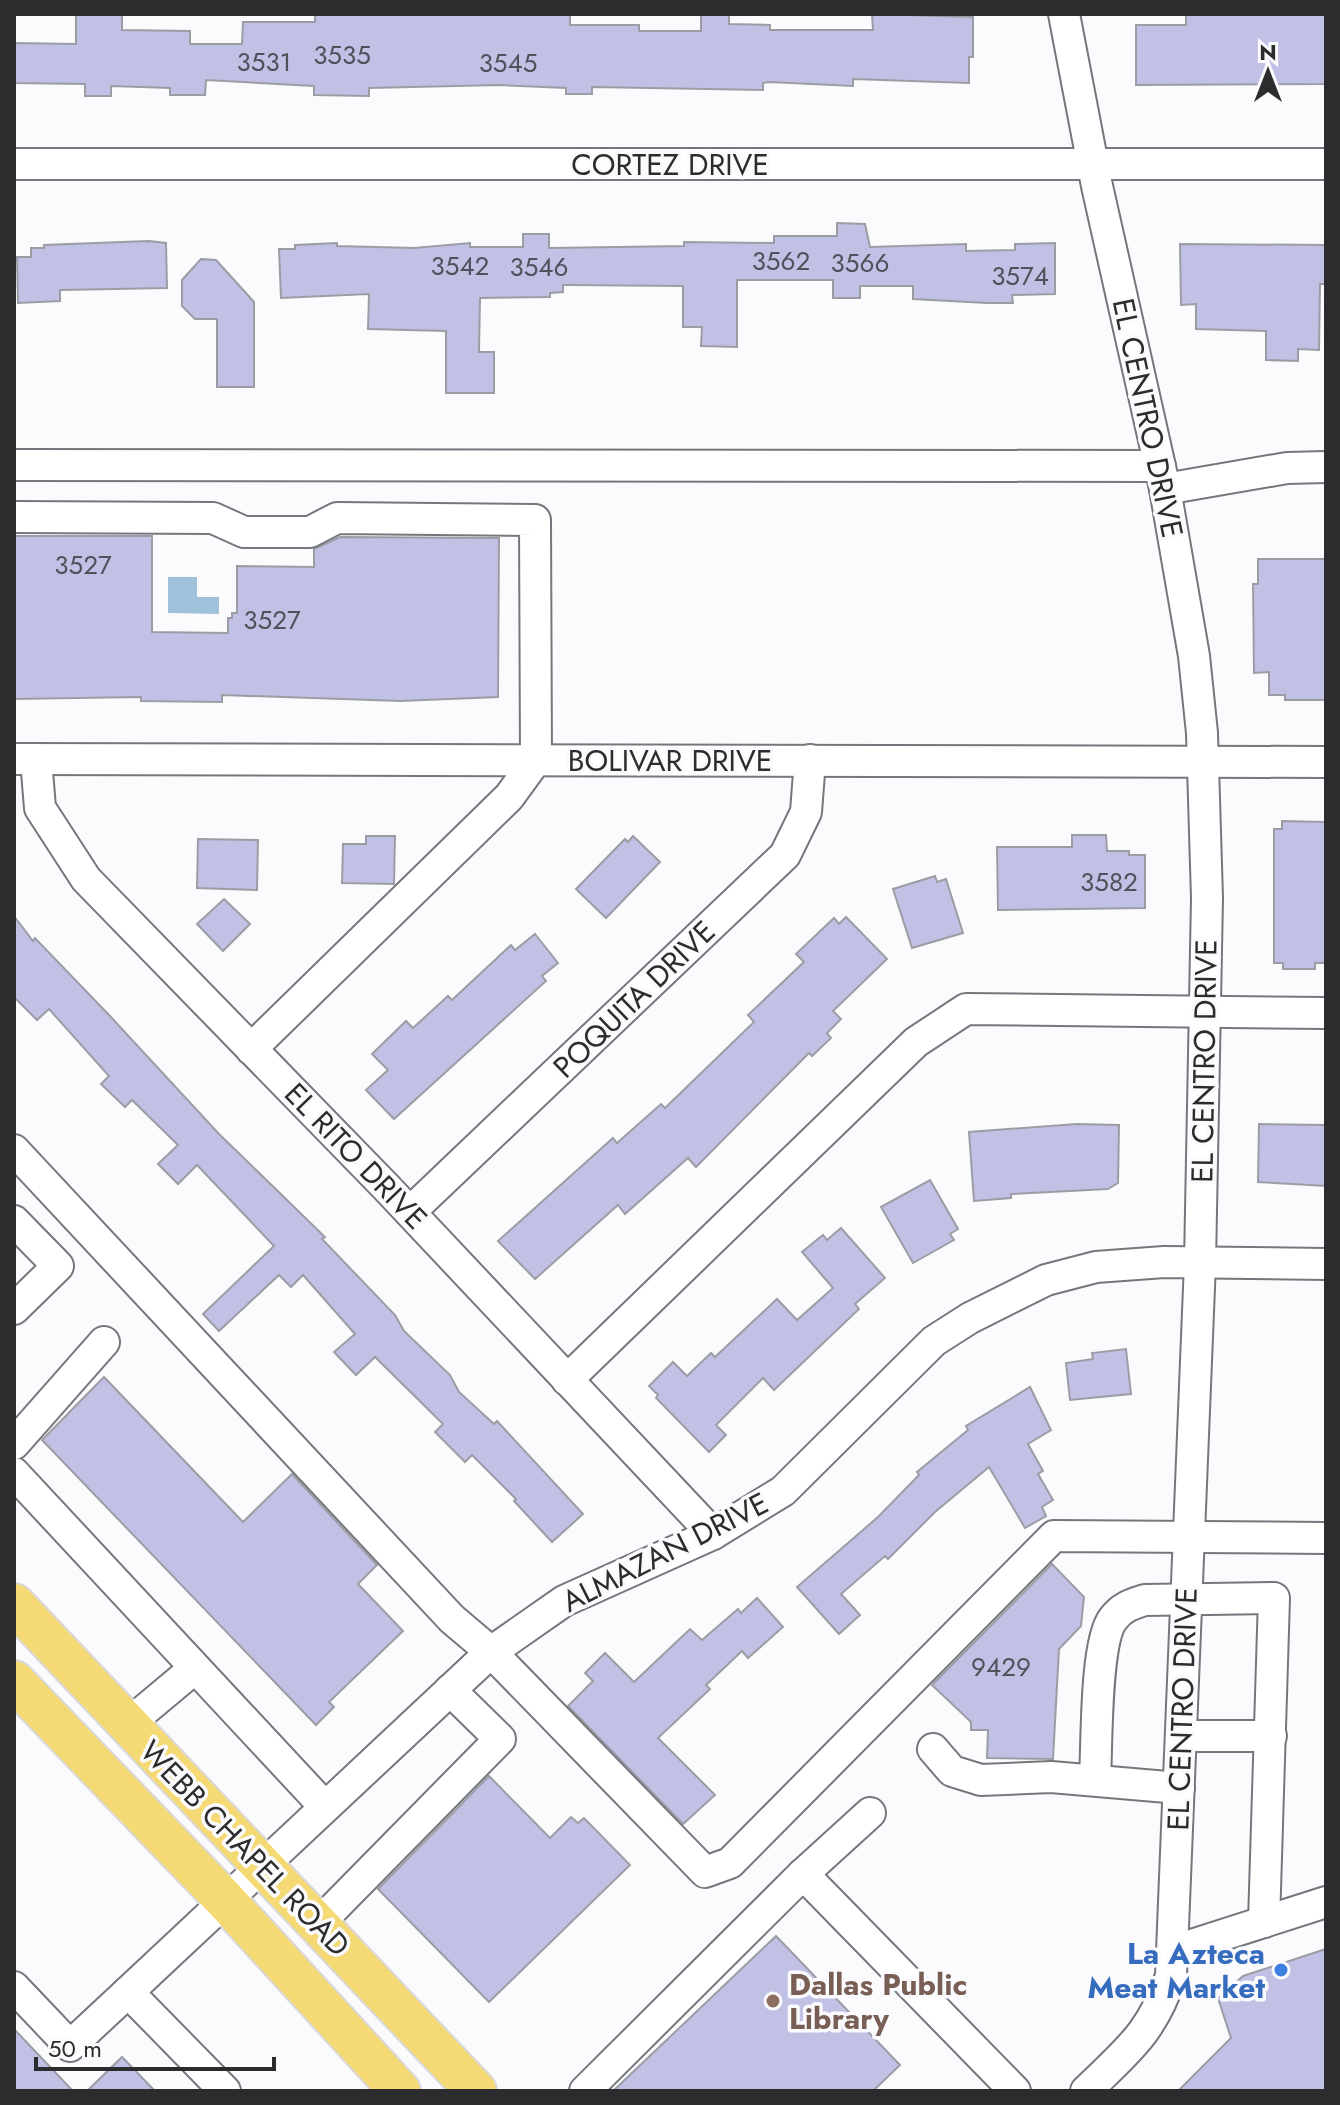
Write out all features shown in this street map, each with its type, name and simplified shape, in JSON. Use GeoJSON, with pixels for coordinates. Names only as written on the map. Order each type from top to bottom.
{"type":"FeatureCollection","features":[{"type":"Feature","properties":{"kind":"main road","name":"WEBB CHAPEL ROAD"},"geometry":{"type":"LineString","coordinates":[[14,1604],[476,2091]]}},
{"type":"Feature","properties":{"kind":"main road","name":"WEBB CHAPEL ROAD"},"geometry":{"type":"LineString","coordinates":[[14,1681],[225,1900],[400,2091]]}},
{"type":"Feature","properties":{"kind":"street","name":"EL CENTRO DRIVE"},"geometry":{"type":"LineString","coordinates":[[1064,14],[1093,165],[1162,477],[1194,656],[1204,762],[1205,1013],[1200,1263],[1171,1976],[1160,2011],[1139,2039],[1086,2091]]}},
{"type":"Feature","properties":{"kind":"street","name":"CORTEZ DRIVE"},"geometry":{"type":"LineString","coordinates":[[14,164],[1326,164]]}},
{"type":"Feature","properties":{"kind":"street"},"geometry":{"type":"LineString","coordinates":[[14,465],[1162,477],[1326,467]]}},
{"type":"Feature","properties":{"kind":"street"},"geometry":{"type":"LineString","coordinates":[[14,517],[213,518],[244,532],[310,532],[337,518],[535,520],[536,760],[509,797],[251,1049]]}},
{"type":"Feature","properties":{"kind":"street","name":"BOLIVAR DRIVE"},"geometry":{"type":"LineString","coordinates":[[25,759],[1326,762]]}},
{"type":"Feature","properties":{"kind":"street","name":"EL RITO DRIVE"},"geometry":{"type":"LineString","coordinates":[[25,759],[40,808],[86,879],[410,1212],[713,1534]]}},
{"type":"Feature","properties":{"kind":"street","name":"POQUITA DRIVE"},"geometry":{"type":"LineString","coordinates":[[410,1212],[785,855],[806,812],[810,760]]}},
{"type":"Feature","properties":{"kind":"street"},"geometry":{"type":"LineString","coordinates":[[567,1380],[916,1042],[966,1009],[1326,1013]]}},
{"type":"Feature","properties":{"kind":"street"},"geometry":{"type":"LineString","coordinates":[[14,1150],[452,1619],[491,1652],[705,1872],[730,1863],[1054,1536],[1326,1538]]}},
{"type":"Feature","properties":{"kind":"street"},"geometry":{"type":"LineString","coordinates":[[14,1221],[58,1266],[14,1309]]}},
{"type":"Feature","properties":{"kind":"street","name":"ALMAZAN DRIVE"},"geometry":{"type":"LineString","coordinates":[[14,1987],[70,2046],[491,1652],[564,1601],[713,1534],[783,1491],[934,1341],[970,1318],[1046,1280],[1096,1267],[1200,1263],[1326,1264]]}},
{"type":"Feature","properties":{"kind":"street"},"geometry":{"type":"LineString","coordinates":[[14,1444],[104,1342]]}},
{"type":"Feature","properties":{"kind":"street"},"geometry":{"type":"LineString","coordinates":[[14,1473],[325,1807]]}},
{"type":"Feature","properties":{"kind":"street"},"geometry":{"type":"LineString","coordinates":[[1095,1779],[1102,1648],[1111,1620],[1126,1606],[1145,1600],[1274,1598],[1264,1922]]}},
{"type":"Feature","properties":{"kind":"street"},"geometry":{"type":"LineString","coordinates":[[128,1724],[195,1668]]}},
{"type":"Feature","properties":{"kind":"street"},"geometry":{"type":"LineString","coordinates":[[318,1924],[500,1739],[450,1690]]}},
{"type":"Feature","properties":{"kind":"street"},"geometry":{"type":"LineString","coordinates":[[1181,1736],[1271,1736]]}},
{"type":"Feature","properties":{"kind":"street"},"geometry":{"type":"LineString","coordinates":[[933,1749],[952,1771],[981,1780],[1051,1777],[1179,1788]]}},
{"type":"Feature","properties":{"kind":"street"},"geometry":{"type":"LineString","coordinates":[[585,2091],[803,1874],[870,1813]]}},
{"type":"Feature","properties":{"kind":"street"},"geometry":{"type":"LineString","coordinates":[[803,1874],[1015,2091]]}},
{"type":"Feature","properties":{"kind":"street"},"geometry":{"type":"LineString","coordinates":[[1173,1951],[1326,1902]]}},
{"type":"Feature","properties":{"kind":"street"},"geometry":{"type":"LineString","coordinates":[[128,1992],[225,2091]]}},
{"type":"Feature","properties":{"kind":"street"},"geometry":{"type":"LineString","coordinates":[[606,2091],[613,2084],[617,2059]]}},
{"type":"Feature","properties":{"kind":"water"},"geometry":{"type":"Polygon","coordinates":[[[168,577],[197,577],[197,597],[219,597],[219,614],[168,613],[168,577]]]}},
{"type":"Feature","properties":{"kind":"building"},"geometry":{"type":"Polygon","coordinates":[[[76,14],[122,14],[122,30],[190,31],[190,44],[242,44],[243,22],[315,22],[315,14],[570,14],[570,25],[639,25],[639,31],[701,31],[701,14],[729,14],[729,24],[770,25],[770,30],[873,30],[872,14],[973,17],[973,57],[969,57],[969,83],[853,79],[853,86],[769,82],[763,83],[763,90],[592,87],[592,94],[566,94],[566,88],[499,85],[369,88],[369,96],[314,95],[314,86],[206,80],[205,95],[170,95],[170,88],[111,86],[111,96],[85,96],[85,84],[14,83],[14,43],[76,44],[76,14]]]}},
{"type":"Feature","properties":{"kind":"building"},"geometry":{"type":"Polygon","coordinates":[[[1186,14],[1326,14],[1326,84],[1136,85],[1136,25],[1186,25],[1186,14]]]}},
{"type":"Feature","properties":{"kind":"building"},"geometry":{"type":"Polygon","coordinates":[[[837,223],[865,224],[870,247],[966,244],[966,251],[1015,250],[1015,244],[1055,243],[1055,294],[1012,295],[1013,303],[987,303],[913,299],[913,286],[860,286],[860,298],[833,298],[833,280],[737,280],[737,347],[701,346],[702,327],[683,327],[683,286],[563,285],[563,292],[550,293],[550,297],[480,298],[479,352],[494,352],[494,393],[446,393],[446,331],[368,329],[369,294],[281,298],[279,249],[295,249],[295,245],[337,243],[337,246],[414,248],[470,243],[470,247],[523,247],[523,234],[549,234],[549,248],[684,246],[684,242],[774,243],[774,236],[837,236],[837,223]]]}},
{"type":"Feature","properties":{"kind":"building"},"geometry":{"type":"Polygon","coordinates":[[[149,241],[166,243],[167,288],[60,290],[60,301],[18,303],[17,257],[31,257],[31,248],[149,241]]]}},
{"type":"Feature","properties":{"kind":"building"},"geometry":{"type":"Polygon","coordinates":[[[1180,244],[1326,245],[1326,284],[1320,284],[1319,350],[1298,349],[1298,361],[1266,360],[1266,331],[1196,329],[1196,304],[1181,305],[1180,244]]]}},
{"type":"Feature","properties":{"kind":"building"},"geometry":{"type":"Polygon","coordinates":[[[201,259],[216,260],[254,302],[254,387],[217,387],[217,319],[195,319],[182,306],[182,280],[201,259]]]}},
{"type":"Feature","properties":{"kind":"building"},"geometry":{"type":"Polygon","coordinates":[[[14,536],[152,536],[152,632],[228,633],[228,618],[232,618],[232,613],[237,613],[237,566],[314,567],[314,549],[340,537],[499,538],[498,697],[400,701],[222,695],[222,702],[141,701],[141,697],[14,699],[14,536]]]}},
{"type":"Feature","properties":{"kind":"building"},"geometry":{"type":"Polygon","coordinates":[[[1258,559],[1326,559],[1326,700],[1285,700],[1285,695],[1269,695],[1269,672],[1254,673],[1253,584],[1258,584],[1258,559]]]}},
{"type":"Feature","properties":{"kind":"building"},"geometry":{"type":"Polygon","coordinates":[[[1282,821],[1326,822],[1326,963],[1315,963],[1315,969],[1283,969],[1283,963],[1274,963],[1274,829],[1282,829],[1282,821]]]}},
{"type":"Feature","properties":{"kind":"building"},"geometry":{"type":"Polygon","coordinates":[[[1072,835],[1106,835],[1107,851],[1145,855],[1145,908],[998,910],[997,847],[1072,847],[1072,835]]]}},
{"type":"Feature","properties":{"kind":"building"},"geometry":{"type":"Polygon","coordinates":[[[366,836],[395,836],[394,884],[342,883],[343,844],[366,844],[366,836]]]}},
{"type":"Feature","properties":{"kind":"building"},"geometry":{"type":"Polygon","coordinates":[[[633,836],[660,862],[606,918],[576,889],[625,839],[628,842],[633,836]]]}},
{"type":"Feature","properties":{"kind":"building"},"geometry":{"type":"Polygon","coordinates":[[[198,839],[258,840],[257,890],[197,888],[198,839]]]}},
{"type":"Feature","properties":{"kind":"building"},"geometry":{"type":"Polygon","coordinates":[[[935,876],[937,882],[946,879],[963,933],[912,948],[893,889],[935,876]]]}},
{"type":"Feature","properties":{"kind":"building"},"geometry":{"type":"Polygon","coordinates":[[[224,899],[250,924],[223,951],[197,924],[224,899]]]}},
{"type":"Feature","properties":{"kind":"building"},"geometry":{"type":"Polygon","coordinates":[[[14,916],[33,941],[35,938],[219,1134],[325,1237],[322,1239],[395,1315],[404,1331],[450,1375],[459,1392],[494,1424],[497,1421],[583,1514],[552,1542],[514,1501],[516,1499],[472,1455],[465,1462],[435,1432],[443,1424],[375,1357],[356,1375],[334,1352],[355,1334],[303,1275],[291,1287],[279,1275],[219,1331],[203,1314],[274,1246],[197,1165],[178,1184],[158,1164],[178,1145],[132,1100],[125,1107],[101,1084],[109,1076],[49,1009],[37,1020],[14,997],[14,916]]]}},
{"type":"Feature","properties":{"kind":"building"},"geometry":{"type":"Polygon","coordinates":[[[846,917],[887,959],[833,1011],[841,1019],[827,1033],[831,1038],[812,1056],[809,1053],[696,1167],[688,1158],[625,1214],[618,1205],[535,1279],[498,1241],[613,1138],[617,1143],[661,1104],[665,1108],[754,1022],[748,1015],[804,962],[796,954],[834,918],[839,924],[846,917]]]}},
{"type":"Feature","properties":{"kind":"building"},"geometry":{"type":"Polygon","coordinates":[[[535,934],[558,963],[542,976],[546,981],[394,1119],[366,1090],[388,1070],[372,1054],[406,1021],[413,1028],[448,996],[452,1000],[511,945],[515,950],[535,934]]]}},
{"type":"Feature","properties":{"kind":"building"},"geometry":{"type":"Polygon","coordinates":[[[1077,1124],[1119,1125],[1118,1183],[1108,1189],[1011,1194],[1011,1198],[974,1201],[969,1132],[1077,1124]]]}},
{"type":"Feature","properties":{"kind":"building"},"geometry":{"type":"Polygon","coordinates":[[[1259,1124],[1326,1125],[1326,1186],[1258,1182],[1259,1124]]]}},
{"type":"Feature","properties":{"kind":"building"},"geometry":{"type":"Polygon","coordinates":[[[930,1180],[958,1229],[950,1234],[954,1240],[913,1263],[881,1207],[930,1180]]]}},
{"type":"Feature","properties":{"kind":"building"},"geometry":{"type":"Polygon","coordinates":[[[841,1228],[885,1278],[855,1304],[859,1309],[774,1390],[763,1378],[716,1425],[726,1435],[709,1452],[656,1398],[658,1395],[649,1386],[673,1362],[687,1376],[711,1353],[715,1357],[777,1299],[797,1320],[833,1288],[802,1252],[823,1235],[827,1240],[841,1228]]]}},
{"type":"Feature","properties":{"kind":"building"},"geometry":{"type":"Polygon","coordinates":[[[1126,1349],[1131,1394],[1070,1400],[1066,1363],[1093,1359],[1092,1353],[1126,1349]]]}},
{"type":"Feature","properties":{"kind":"building"},"geometry":{"type":"Polygon","coordinates":[[[104,1377],[243,1522],[292,1474],[377,1565],[358,1584],[403,1631],[329,1702],[334,1707],[316,1725],[42,1440],[104,1377]]]}},
{"type":"Feature","properties":{"kind":"building"},"geometry":{"type":"Polygon","coordinates":[[[1030,1387],[1051,1430],[1028,1444],[1043,1471],[1038,1474],[1053,1500],[1042,1507],[1046,1516],[1025,1528],[989,1467],[935,1512],[888,1559],[885,1556],[841,1594],[860,1615],[839,1634],[797,1587],[878,1517],[919,1475],[917,1472],[968,1430],[966,1426],[1030,1387]]]}},
{"type":"Feature","properties":{"kind":"building"},"geometry":{"type":"Polygon","coordinates":[[[1052,1564],[1084,1597],[1081,1626],[1059,1649],[1053,1759],[987,1758],[988,1730],[971,1730],[971,1722],[932,1685],[1052,1564]]]}},
{"type":"Feature","properties":{"kind":"building"},"geometry":{"type":"Polygon","coordinates":[[[757,1598],[783,1627],[748,1658],[742,1651],[706,1685],[710,1689],[658,1738],[715,1795],[683,1824],[568,1706],[593,1681],[585,1673],[605,1653],[634,1682],[690,1629],[702,1640],[738,1609],[741,1613],[757,1598]]]}},
{"type":"Feature","properties":{"kind":"building"},"geometry":{"type":"Polygon","coordinates":[[[489,1776],[550,1838],[571,1817],[578,1823],[584,1818],[630,1865],[489,2002],[378,1889],[489,1776]]]}},
{"type":"Feature","properties":{"kind":"building","name":"Dallas Public Library"},"geometry":{"type":"Polygon","coordinates":[[[776,1936],[900,2065],[873,2091],[613,2091],[776,1936]]]}},
{"type":"Feature","properties":{"kind":"building"},"geometry":{"type":"Polygon","coordinates":[[[1326,1949],[1326,2091],[1178,2091],[1231,2038],[1218,1998],[1243,1976],[1326,1949]]]}},
{"type":"Feature","properties":{"kind":"building"},"geometry":{"type":"Polygon","coordinates":[[[14,2029],[73,2091],[14,2091],[14,2029]]]}},
{"type":"Feature","properties":{"kind":"building"},"geometry":{"type":"Polygon","coordinates":[[[122,2057],[155,2091],[87,2091],[122,2057]]]}},
{"type":"Feature","properties":{"kind":"place","name":"La Azteca Meat Market"},"geometry":{"type":"Point","coordinates":[1281,1970]}},
{"type":"Feature","properties":{"kind":"place","name":"Dallas Public Library"},"geometry":{"type":"Point","coordinates":[773,2001]}}]}
